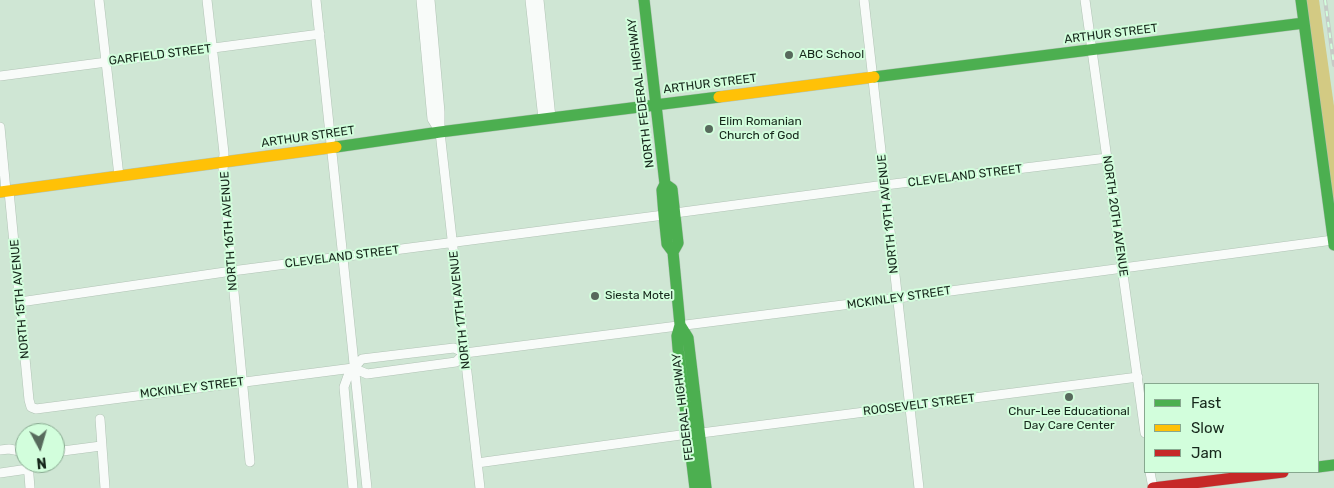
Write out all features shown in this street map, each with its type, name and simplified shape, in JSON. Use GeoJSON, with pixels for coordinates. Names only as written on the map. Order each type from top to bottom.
{"type":"FeatureCollection","features":[{"type":"Feature","properties":{"kind":"street"},"geometry":{"type":"LineString","coordinates":[[99,0],[119,176]]}},
{"type":"Feature","properties":{"kind":"street","name":"NORTH 16TH AVENUE"},"geometry":{"type":"LineString","coordinates":[[207,0],[224,162],[223,171],[250,462]]}},
{"type":"Feature","properties":{"kind":"street"},"geometry":{"type":"LineString","coordinates":[[316,0],[367,488]]}},
{"type":"Feature","properties":{"kind":"street","name":"NORTH 17TH AVENUE"},"geometry":{"type":"LineString","coordinates":[[421,0],[432,119],[440,132]]}},
{"type":"Feature","properties":{"kind":"street","name":"NORTH 17TH AVENUE"},"geometry":{"type":"LineString","coordinates":[[430,0],[440,112],[440,132],[480,488]]}},
{"type":"Feature","properties":{"kind":"street"},"geometry":{"type":"LineString","coordinates":[[530,0],[547,119]]}},
{"type":"Feature","properties":{"kind":"street"},"geometry":{"type":"LineString","coordinates":[[539,0],[547,119]]}},
{"type":"Feature","properties":{"kind":"street","name":"NORTH FEDERAL HIGHWAY"},"geometry":{"type":"LineString","coordinates":[[644,0],[665,184]]}},
{"type":"Feature","properties":{"kind":"street","name":"NORTH 19TH AVENUE"},"geometry":{"type":"LineString","coordinates":[[864,0],[919,488]]}},
{"type":"Feature","properties":{"kind":"street","name":"NORTH 20TH AVENUE"},"geometry":{"type":"LineString","coordinates":[[1085,0],[1144,425]]}},
{"type":"Feature","properties":{"kind":"street"},"geometry":{"type":"LineString","coordinates":[[1301,0],[1334,245]]}},
{"type":"Feature","properties":{"kind":"street","name":"ARTHUR STREET"},"geometry":{"type":"LineString","coordinates":[[5,191],[656,104],[1304,23]]}},
{"type":"Feature","properties":{"kind":"street","name":"GARFIELD STREET"},"geometry":{"type":"LineString","coordinates":[[0,76],[320,34]]}},
{"type":"Feature","properties":{"kind":"street","name":"NORTH 15TH AVENUE"},"geometry":{"type":"LineString","coordinates":[[0,127],[5,191],[20,302],[31,407]]}},
{"type":"Feature","properties":{"kind":"street","name":"CLEVELAND STREET"},"geometry":{"type":"LineString","coordinates":[[20,302],[232,271],[885,185],[1107,158]]}},
{"type":"Feature","properties":{"kind":"street","name":"FEDERAL HIGHWAY"},"geometry":{"type":"LineString","coordinates":[[665,184],[672,189],[669,214],[678,242],[673,252],[680,325],[677,336],[695,488]]}},
{"type":"Feature","properties":{"kind":"street","name":"MCKINLEY STREET"},"geometry":{"type":"LineString","coordinates":[[31,407],[36,409],[354,368],[367,374],[456,362],[465,354],[1333,240]]}},
{"type":"Feature","properties":{"kind":"street","name":"FEDERAL HIGHWAY"},"geometry":{"type":"LineString","coordinates":[[680,325],[688,338],[701,433],[706,488]]}},
{"type":"Feature","properties":{"kind":"street","name":"MCKINLEY STREET"},"geometry":{"type":"LineString","coordinates":[[354,368],[362,359],[454,348],[465,354]]}},
{"type":"Feature","properties":{"kind":"street"},"geometry":{"type":"LineString","coordinates":[[353,488],[344,387],[346,378],[354,368]]}},
{"type":"Feature","properties":{"kind":"street"},"geometry":{"type":"LineString","coordinates":[[332,371],[344,387]]}},
{"type":"Feature","properties":{"kind":"street","name":"ROOSEVELT STREET"},"geometry":{"type":"LineString","coordinates":[[701,433],[1138,377]]}},
{"type":"Feature","properties":{"kind":"street"},"geometry":{"type":"LineString","coordinates":[[100,420],[105,488]]}},
{"type":"Feature","properties":{"kind":"street"},"geometry":{"type":"LineString","coordinates":[[477,463],[688,434]]}},
{"type":"Feature","properties":{"kind":"street"},"geometry":{"type":"LineString","coordinates":[[65,451],[101,446]]}},
{"type":"Feature","properties":{"kind":"street"},"geometry":{"type":"LineString","coordinates":[[0,450],[9,449],[15,451]]}},
{"type":"Feature","properties":{"kind":"street"},"geometry":{"type":"LineString","coordinates":[[1319,468],[1334,465]]}},
{"type":"Feature","properties":{"kind":"street"},"geometry":{"type":"LineString","coordinates":[[0,473],[15,469]]}},
{"type":"Feature","properties":{"kind":"street"},"geometry":{"type":"LineString","coordinates":[[29,473],[30,488]]}},
{"type":"Feature","properties":{"kind":"street"},"geometry":{"type":"LineString","coordinates":[[1150,473],[1153,488],[1275,473]]}},
{"type":"Feature","properties":{"kind":"shaded area"},"geometry":{"type":"Polygon","coordinates":[[[1306,0],[1319,0],[1334,106],[1334,207],[1306,0]]]}},
{"type":"Feature","properties":{"kind":"railway"},"geometry":{"type":"LineString","coordinates":[[1325,0],[1334,65]]}},
{"type":"Feature","properties":{"kind":"traffic: fast"},"geometry":{"type":"LineString","coordinates":[[644,0],[665,184]]}},
{"type":"Feature","properties":{"kind":"traffic: fast"},"geometry":{"type":"LineString","coordinates":[[1301,0],[1334,245]]}},
{"type":"Feature","properties":{"kind":"traffic: fast"},"geometry":{"type":"LineString","coordinates":[[874,77],[1304,23]]}},
{"type":"Feature","properties":{"kind":"traffic: fast"},"geometry":{"type":"LineString","coordinates":[[336,147],[719,97]]}},
{"type":"Feature","properties":{"kind":"traffic: fast"},"geometry":{"type":"LineString","coordinates":[[665,184],[662,190],[664,215],[667,244],[673,252],[680,325],[677,336],[678,348],[695,488]]}},
{"type":"Feature","properties":{"kind":"traffic: fast"},"geometry":{"type":"LineString","coordinates":[[665,184],[672,189],[678,243],[673,252]]}},
{"type":"Feature","properties":{"kind":"traffic: fast"},"geometry":{"type":"LineString","coordinates":[[680,325],[688,338],[706,488]]}},
{"type":"Feature","properties":{"kind":"traffic: fast"},"geometry":{"type":"LineString","coordinates":[[1319,467],[1334,465]]}},
{"type":"Feature","properties":{"kind":"traffic: slow"},"geometry":{"type":"LineString","coordinates":[[719,97],[874,77]]}},
{"type":"Feature","properties":{"kind":"traffic: slow"},"geometry":{"type":"LineString","coordinates":[[0,192],[336,147]]}},
{"type":"Feature","properties":{"kind":"traffic: jam"},"geometry":{"type":"LineString","coordinates":[[1153,488],[1275,473]]}},
{"type":"Feature","properties":{"kind":"place","name":"ABC School"},"geometry":{"type":"Point","coordinates":[789,55]}},
{"type":"Feature","properties":{"kind":"place","name":"Elim Romanian Church of God"},"geometry":{"type":"Point","coordinates":[709,129]}},
{"type":"Feature","properties":{"kind":"place","name":"Siesta Motel"},"geometry":{"type":"Point","coordinates":[595,296]}},
{"type":"Feature","properties":{"kind":"place","name":"Chur-Lee Educational Day Care Center"},"geometry":{"type":"Point","coordinates":[1069,397]}}]}
